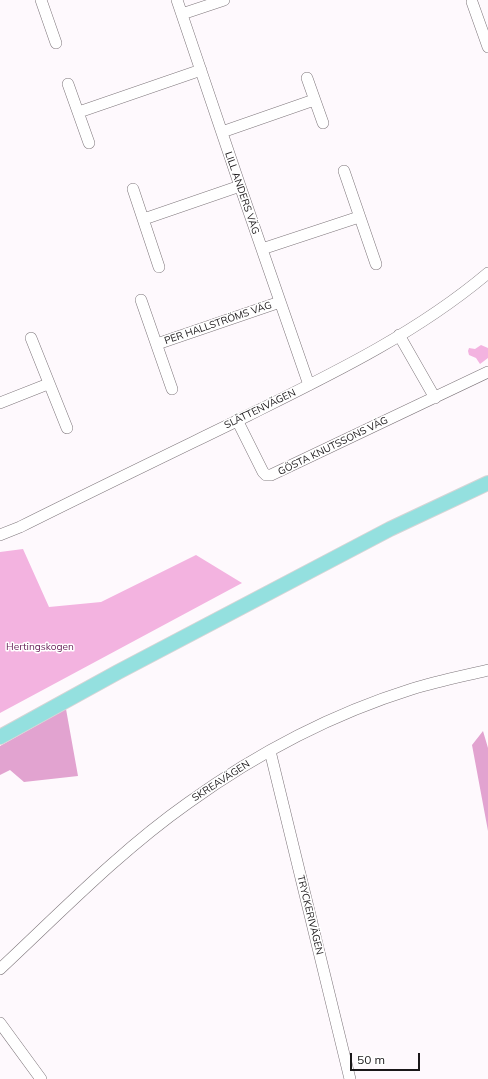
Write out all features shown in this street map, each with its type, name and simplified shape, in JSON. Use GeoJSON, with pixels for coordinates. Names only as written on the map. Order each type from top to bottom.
{"type":"FeatureCollection","features":[{"type":"Feature","properties":{"kind":"main road"},"geometry":{"type":"LineString","coordinates":[[0,737],[125,668],[390,529],[488,483]]}},
{"type":"Feature","properties":{"kind":"street"},"geometry":{"type":"LineString","coordinates":[[41,0],[56,43]]}},
{"type":"Feature","properties":{"kind":"street","name":"LILL ANDERS VÄG"},"geometry":{"type":"LineString","coordinates":[[177,0],[309,385]]}},
{"type":"Feature","properties":{"kind":"street"},"geometry":{"type":"LineString","coordinates":[[182,14],[224,0]]}},
{"type":"Feature","properties":{"kind":"street"},"geometry":{"type":"LineString","coordinates":[[472,2],[488,44]]}},
{"type":"Feature","properties":{"kind":"street"},"geometry":{"type":"LineString","coordinates":[[79,112],[201,70]]}},
{"type":"Feature","properties":{"kind":"street"},"geometry":{"type":"LineString","coordinates":[[307,78],[323,123]]}},
{"type":"Feature","properties":{"kind":"street"},"geometry":{"type":"LineString","coordinates":[[68,84],[89,143]]}},
{"type":"Feature","properties":{"kind":"street"},"geometry":{"type":"LineString","coordinates":[[222,132],[314,100]]}},
{"type":"Feature","properties":{"kind":"street"},"geometry":{"type":"LineString","coordinates":[[344,171],[376,264]]}},
{"type":"Feature","properties":{"kind":"street"},"geometry":{"type":"LineString","coordinates":[[144,219],[240,186]]}},
{"type":"Feature","properties":{"kind":"street"},"geometry":{"type":"LineString","coordinates":[[133,189],[159,267]]}},
{"type":"Feature","properties":{"kind":"street"},"geometry":{"type":"LineString","coordinates":[[262,249],[359,217]]}},
{"type":"Feature","properties":{"kind":"street","name":"SLÄTTENVÄGEN"},"geometry":{"type":"LineString","coordinates":[[0,535],[20,527],[339,370],[399,336],[488,273]]}},
{"type":"Feature","properties":{"kind":"street","name":"PER HALLSTRÖMS VÄG"},"geometry":{"type":"LineString","coordinates":[[141,300],[172,389]]}},
{"type":"Feature","properties":{"kind":"street","name":"PER HALLSTRÖMS VÄG"},"geometry":{"type":"LineString","coordinates":[[157,344],[280,302]]}},
{"type":"Feature","properties":{"kind":"street"},"geometry":{"type":"LineString","coordinates":[[399,336],[435,398]]}},
{"type":"Feature","properties":{"kind":"street"},"geometry":{"type":"LineString","coordinates":[[31,338],[48,384],[67,428]]}},
{"type":"Feature","properties":{"kind":"street","name":"GÖSTA KNUTSSONS VÄG"},"geometry":{"type":"LineString","coordinates":[[237,420],[263,472],[266,475],[271,476],[488,372]]}},
{"type":"Feature","properties":{"kind":"street"},"geometry":{"type":"LineString","coordinates":[[0,403],[48,384]]}},
{"type":"Feature","properties":{"kind":"street","name":"SKREAVÄGEN"},"geometry":{"type":"LineString","coordinates":[[0,969],[151,831],[234,772],[322,724],[363,707],[413,689],[488,670]]}},
{"type":"Feature","properties":{"kind":"street","name":"TRYCKERIVÄGEN"},"geometry":{"type":"LineString","coordinates":[[270,751],[350,1079]]}},
{"type":"Feature","properties":{"kind":"street"},"geometry":{"type":"LineString","coordinates":[[0,1023],[41,1079]]}},
{"type":"Feature","properties":{"kind":"green space"},"geometry":{"type":"Polygon","coordinates":[[[481,345],[488,348],[488,358],[480,364],[476,358],[469,355],[468,351],[469,348],[475,349],[481,345]]]}},
{"type":"Feature","properties":{"kind":"green space","name":"Hertingskogen"},"geometry":{"type":"Polygon","coordinates":[[[23,549],[49,607],[101,602],[196,555],[242,583],[0,713],[0,552],[23,549]]]}},
{"type":"Feature","properties":{"kind":"shaded area"},"geometry":{"type":"Polygon","coordinates":[[[66,709],[78,776],[24,782],[10,770],[0,775],[0,746],[66,709]]]}},
{"type":"Feature","properties":{"kind":"shaded area"},"geometry":{"type":"Polygon","coordinates":[[[483,731],[488,748],[488,831],[472,745],[483,731]]]}}]}
